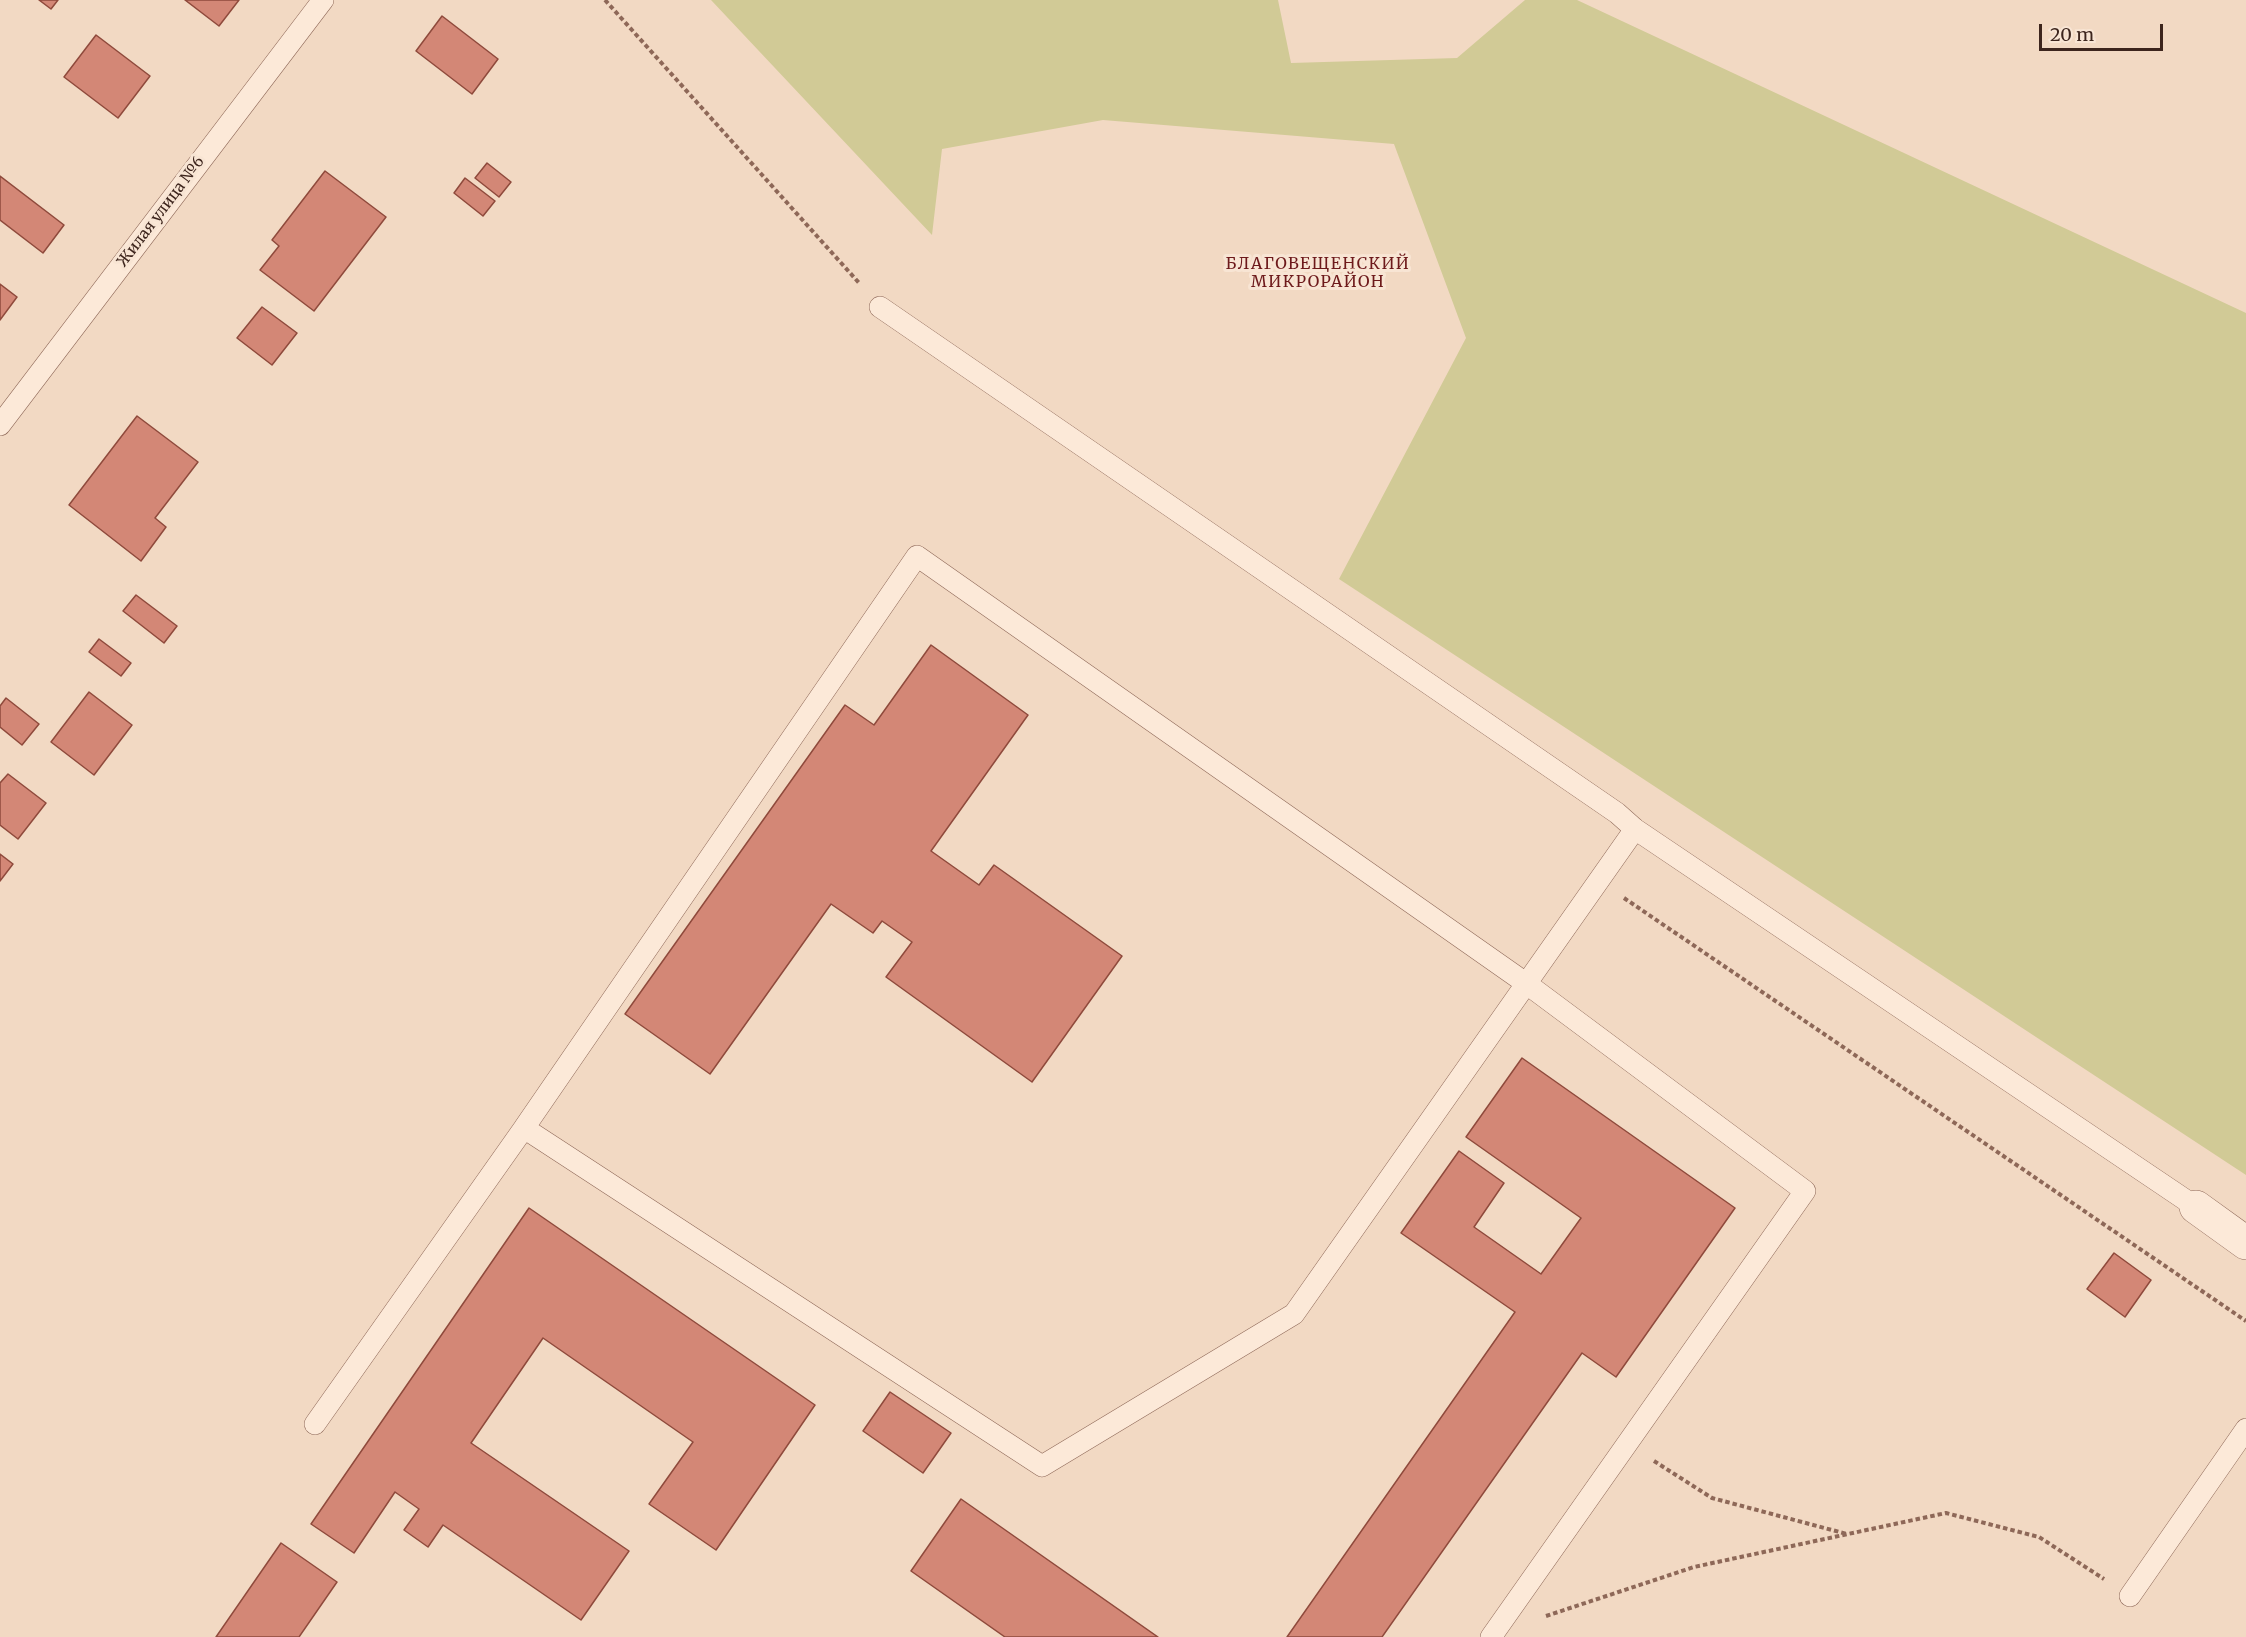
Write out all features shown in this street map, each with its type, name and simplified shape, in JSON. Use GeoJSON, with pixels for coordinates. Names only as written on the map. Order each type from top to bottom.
{"type":"FeatureCollection","features":[{"type":"Feature","properties":{"kind":"street"},"geometry":{"type":"LineString","coordinates":[[2196,1207],[2246,1242]]}},
{"type":"Feature","properties":{"kind":"lane","name":"Жилая улица №6"},"geometry":{"type":"LineString","coordinates":[[0,425],[323,0]]}},
{"type":"Feature","properties":{"kind":"lane"},"geometry":{"type":"LineString","coordinates":[[880,307],[1617,813],[1635,829],[2196,1207]]}},
{"type":"Feature","properties":{"kind":"lane"},"geometry":{"type":"LineString","coordinates":[[315,1425],[524,1128],[916,556],[1527,984],[1805,1191],[1492,1635]]}},
{"type":"Feature","properties":{"kind":"lane"},"geometry":{"type":"LineString","coordinates":[[524,1128],[1042,1466],[1294,1314],[1635,829]]}},
{"type":"Feature","properties":{"kind":"lane"},"geometry":{"type":"LineString","coordinates":[[2130,1596],[2246,1429]]}},
{"type":"Feature","properties":{"kind":"path"},"geometry":{"type":"LineString","coordinates":[[605,0],[880,307]]}},
{"type":"Feature","properties":{"kind":"path"},"geometry":{"type":"LineString","coordinates":[[1599,881],[2246,1321]]}},
{"type":"Feature","properties":{"kind":"path"},"geometry":{"type":"LineString","coordinates":[[1627,1444],[1712,1498],[1848,1534]]}},
{"type":"Feature","properties":{"kind":"path"},"geometry":{"type":"LineString","coordinates":[[1492,1635],[1694,1567],[1946,1513],[2039,1537],[2130,1596]]}},
{"type":"Feature","properties":{"kind":"shaded area"},"geometry":{"type":"Polygon","coordinates":[[[711,0],[1278,0],[1291,63],[1457,58],[1525,0],[1577,0],[2246,313],[2246,1175],[1339,579],[1466,338],[1394,144],[1103,120],[942,149],[932,235],[711,0]]]}},
{"type":"Feature","properties":{"kind":"building"},"geometry":{"type":"Polygon","coordinates":[[[39,0],[58,0],[51,9],[39,0]]]}},
{"type":"Feature","properties":{"kind":"building"},"geometry":{"type":"Polygon","coordinates":[[[185,0],[239,0],[219,26],[185,0]]]}},
{"type":"Feature","properties":{"kind":"building"},"geometry":{"type":"Polygon","coordinates":[[[442,16],[498,59],[472,94],[416,51],[442,16]]]}},
{"type":"Feature","properties":{"kind":"building"},"geometry":{"type":"Polygon","coordinates":[[[96,35],[150,76],[118,118],[64,77],[96,35]]]}},
{"type":"Feature","properties":{"kind":"building"},"geometry":{"type":"Polygon","coordinates":[[[487,163],[511,182],[499,197],[475,178],[487,163]]]}},
{"type":"Feature","properties":{"kind":"building"},"geometry":{"type":"Polygon","coordinates":[[[325,171],[386,217],[314,311],[260,270],[279,246],[272,240],[325,171]]]}},
{"type":"Feature","properties":{"kind":"building"},"geometry":{"type":"Polygon","coordinates":[[[0,176],[64,225],[43,253],[0,220],[0,176]]]}},
{"type":"Feature","properties":{"kind":"building"},"geometry":{"type":"Polygon","coordinates":[[[465,178],[495,201],[483,216],[454,193],[465,178]]]}},
{"type":"Feature","properties":{"kind":"building"},"geometry":{"type":"Polygon","coordinates":[[[0,284],[17,297],[0,320],[0,284]]]}},
{"type":"Feature","properties":{"kind":"building"},"geometry":{"type":"Polygon","coordinates":[[[262,307],[297,333],[272,365],[237,338],[262,307]]]}},
{"type":"Feature","properties":{"kind":"building"},"geometry":{"type":"Polygon","coordinates":[[[137,416],[198,462],[155,518],[166,527],[141,561],[69,505],[137,416]]]}},
{"type":"Feature","properties":{"kind":"building"},"geometry":{"type":"Polygon","coordinates":[[[136,595],[177,626],[164,643],[123,611],[136,595]]]}},
{"type":"Feature","properties":{"kind":"building"},"geometry":{"type":"Polygon","coordinates":[[[99,639],[131,663],[121,676],[89,652],[99,639]]]}},
{"type":"Feature","properties":{"kind":"building"},"geometry":{"type":"Polygon","coordinates":[[[931,645],[1028,715],[931,851],[979,885],[994,865],[1122,956],[1032,1082],[886,977],[912,942],[882,921],[873,933],[831,904],[710,1074],[625,1014],[845,705],[874,725],[931,645]]]}},
{"type":"Feature","properties":{"kind":"building"},"geometry":{"type":"Polygon","coordinates":[[[89,692],[132,725],[94,775],[51,742],[89,692]]]}},
{"type":"Feature","properties":{"kind":"building"},"geometry":{"type":"Polygon","coordinates":[[[6,698],[39,724],[22,745],[0,727],[0,706],[6,698]]]}},
{"type":"Feature","properties":{"kind":"building"},"geometry":{"type":"Polygon","coordinates":[[[8,774],[46,803],[18,839],[0,825],[0,783],[8,774]]]}},
{"type":"Feature","properties":{"kind":"building"},"geometry":{"type":"Polygon","coordinates":[[[0,854],[13,864],[0,881],[0,854]]]}},
{"type":"Feature","properties":{"kind":"building"},"geometry":{"type":"Polygon","coordinates":[[[1522,1058],[1735,1208],[1616,1377],[1582,1353],[1382,1637],[1287,1637],[1515,1312],[1401,1233],[1459,1151],[1504,1183],[1474,1227],[1541,1274],[1581,1218],[1466,1137],[1522,1058]]]}},
{"type":"Feature","properties":{"kind":"building"},"geometry":{"type":"Polygon","coordinates":[[[529,1208],[815,1405],[716,1550],[649,1504],[693,1442],[543,1338],[471,1443],[629,1551],[581,1620],[443,1525],[428,1547],[404,1530],[419,1509],[395,1492],[354,1553],[311,1524],[529,1208]]]}},
{"type":"Feature","properties":{"kind":"building"},"geometry":{"type":"Polygon","coordinates":[[[2114,1253],[2151,1280],[2125,1317],[2087,1289],[2114,1253]]]}},
{"type":"Feature","properties":{"kind":"building"},"geometry":{"type":"Polygon","coordinates":[[[890,1392],[951,1433],[923,1473],[863,1431],[890,1392]]]}},
{"type":"Feature","properties":{"kind":"building"},"geometry":{"type":"Polygon","coordinates":[[[961,1499],[1158,1637],[1005,1637],[911,1571],[961,1499]]]}},
{"type":"Feature","properties":{"kind":"building"},"geometry":{"type":"Polygon","coordinates":[[[281,1543],[337,1582],[299,1637],[216,1637],[281,1543]]]}},
{"type":"Feature","properties":{"kind":"district","name":"БЛАГОВЕЩЕНСКИЙ МИКРОРАЙОН"},"geometry":{"type":"Point","coordinates":[1318,273]}}]}
